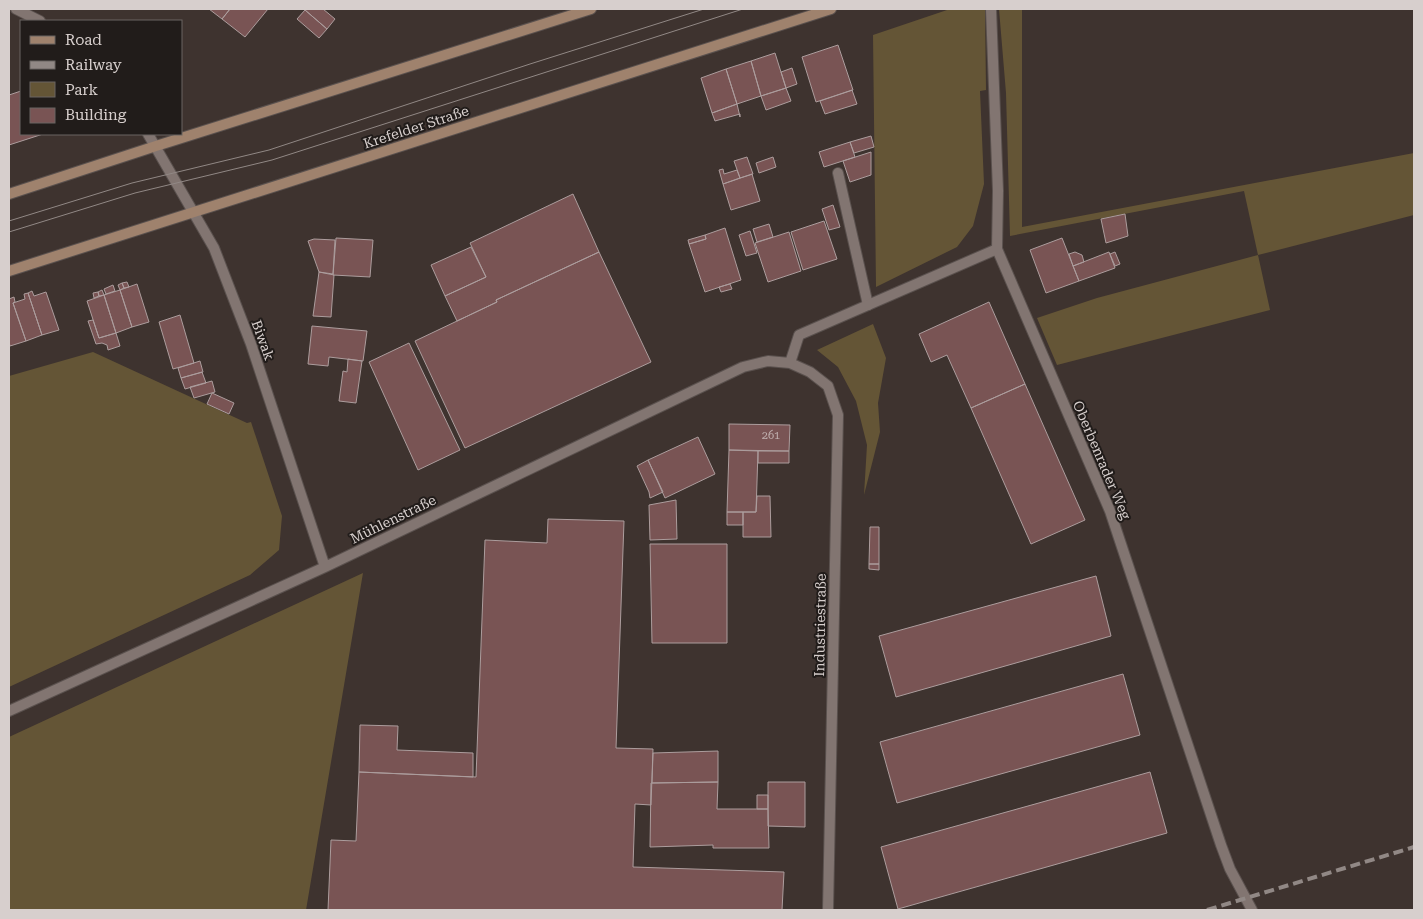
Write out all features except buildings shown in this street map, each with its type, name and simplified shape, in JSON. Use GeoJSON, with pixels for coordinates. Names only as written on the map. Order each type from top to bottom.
{"type":"FeatureCollection","features":[{"type":"Feature","properties":{"kind":"main road"},"geometry":{"type":"LineString","coordinates":[[9,194],[591,9]]}},
{"type":"Feature","properties":{"kind":"main road","name":"Krefelder Straße"},"geometry":{"type":"LineString","coordinates":[[9,271],[831,9]]}},
{"type":"Feature","properties":{"kind":"street"},"geometry":{"type":"LineString","coordinates":[[16,9],[38,20]]}},
{"type":"Feature","properties":{"kind":"street","name":"Oberbenrader Weg"},"geometry":{"type":"LineString","coordinates":[[992,9],[998,191],[997,249],[1110,511],[1221,844],[1230,869],[1252,910]]}},
{"type":"Feature","properties":{"kind":"street","name":"Biwak"},"geometry":{"type":"LineString","coordinates":[[149,135],[214,248],[250,344],[325,567]]}},
{"type":"Feature","properties":{"kind":"street"},"geometry":{"type":"LineString","coordinates":[[838,173],[868,305]]}},
{"type":"Feature","properties":{"kind":"street"},"geometry":{"type":"LineString","coordinates":[[790,363],[799,335],[997,249]]}},
{"type":"Feature","properties":{"kind":"street","name":"Mühlenstraße"},"geometry":{"type":"LineString","coordinates":[[9,711],[325,567],[743,367],[768,361],[790,363]]}},
{"type":"Feature","properties":{"kind":"street","name":"Industriestraße"},"geometry":{"type":"LineString","coordinates":[[790,363],[810,372],[828,386],[838,415],[828,910]]}},
{"type":"Feature","properties":{"kind":"green space"},"geometry":{"type":"Polygon","coordinates":[[[950,9],[985,9],[986,90],[980,91],[984,184],[973,226],[957,247],[876,287],[873,35],[950,9]]]}},
{"type":"Feature","properties":{"kind":"green space"},"geometry":{"type":"Polygon","coordinates":[[[999,9],[1022,9],[1022,227],[1414,153],[1414,215],[1258,255],[1244,191],[1010,236],[1006,93],[999,9]]]}},
{"type":"Feature","properties":{"kind":"green space"},"geometry":{"type":"Polygon","coordinates":[[[1258,255],[1270,310],[1057,365],[1037,318],[1097,298],[1258,255]]]}},
{"type":"Feature","properties":{"kind":"green space"},"geometry":{"type":"Polygon","coordinates":[[[873,324],[886,358],[878,403],[880,432],[864,495],[867,445],[856,401],[838,367],[817,350],[873,324]]]}},
{"type":"Feature","properties":{"kind":"green space"},"geometry":{"type":"Polygon","coordinates":[[[93,352],[247,423],[251,422],[282,516],[279,550],[250,575],[9,687],[9,376],[93,352]]]}},
{"type":"Feature","properties":{"kind":"green space"},"geometry":{"type":"Polygon","coordinates":[[[363,573],[306,910],[9,910],[9,737],[363,573]]]}},
{"type":"Feature","properties":{"kind":"tram line"},"geometry":{"type":"LineString","coordinates":[[9,221],[132,183],[269,150],[704,9]]}},
{"type":"Feature","properties":{"kind":"tram line"},"geometry":{"type":"LineString","coordinates":[[9,232],[135,193],[272,160],[743,9]]}},
{"type":"Feature","properties":{"kind":"railway"},"geometry":{"type":"LineString","coordinates":[[1207,910],[1414,847]]}}]}
